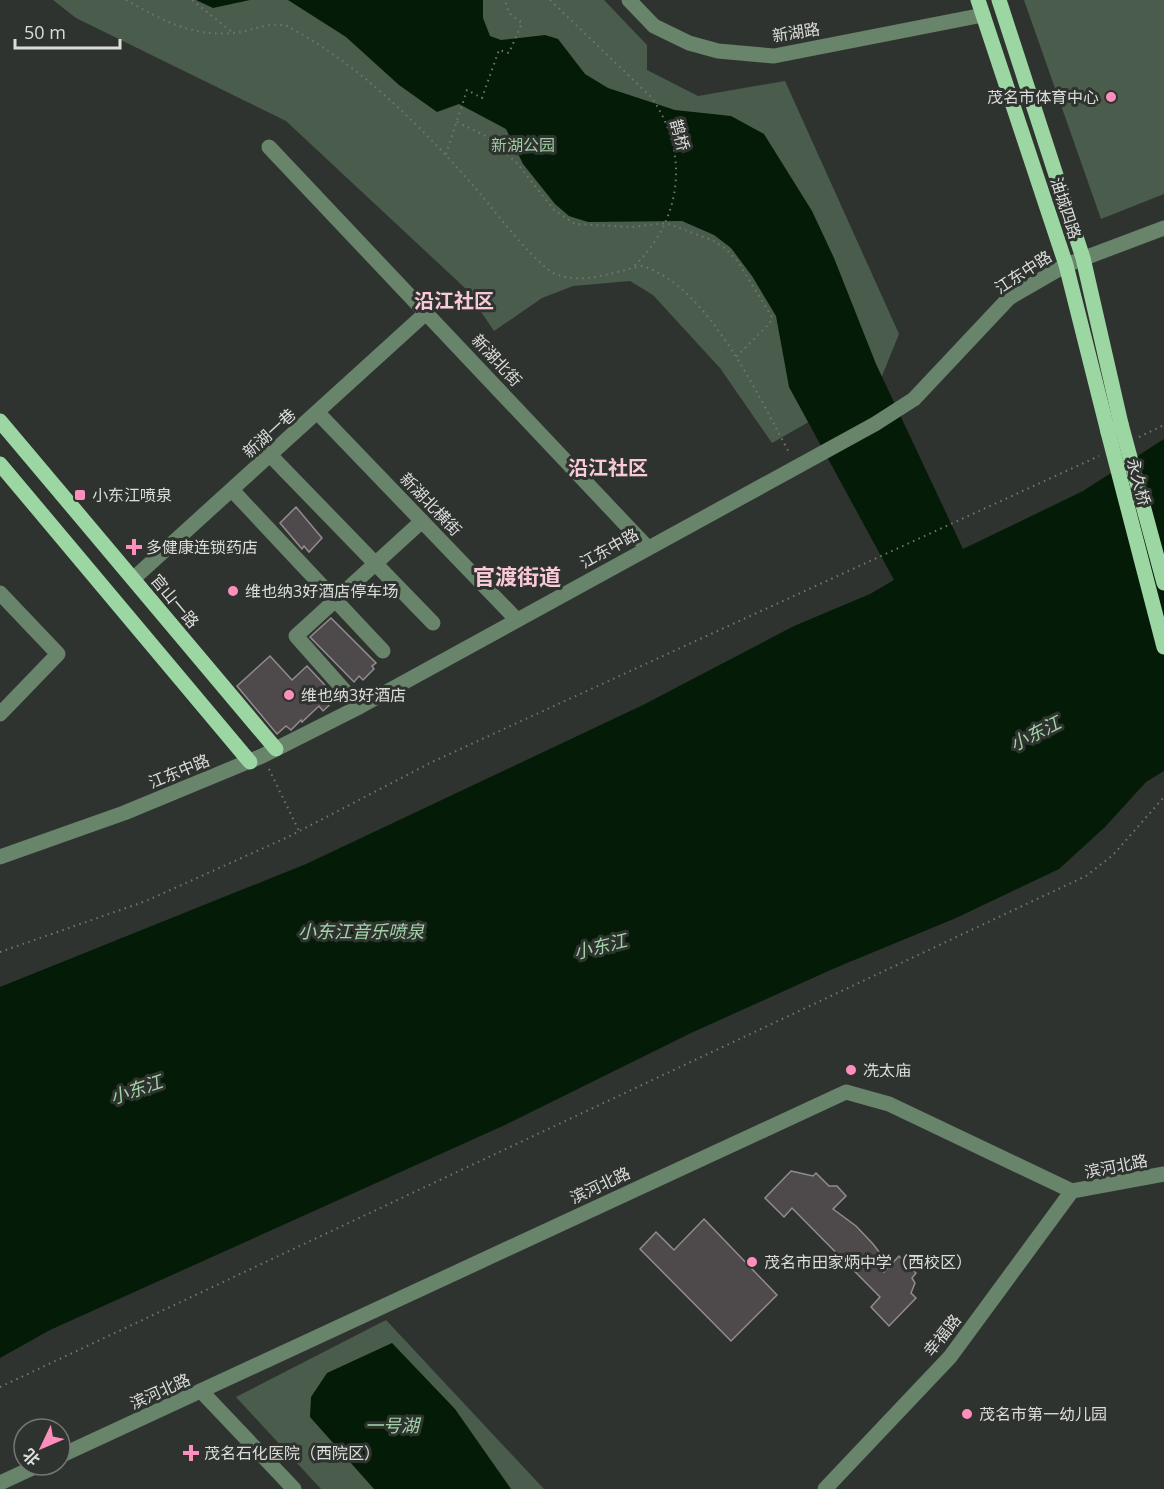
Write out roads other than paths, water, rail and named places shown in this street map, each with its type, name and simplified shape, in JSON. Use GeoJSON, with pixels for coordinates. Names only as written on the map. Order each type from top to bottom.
{"type":"FeatureCollection","features":[{"type":"Feature","properties":{"kind":"main road","name":"油城四路"},"geometry":{"type":"LineString","coordinates":[[999,0],[1083,258],[1114,428]]}},
{"type":"Feature","properties":{"kind":"main road","name":"油城四路"},"geometry":{"type":"LineString","coordinates":[[980,7],[1066,265],[1114,428]]}},
{"type":"Feature","properties":{"kind":"main road","name":"官山一路"},"geometry":{"type":"LineString","coordinates":[[0,421],[210,671],[263,756]]}},
{"type":"Feature","properties":{"kind":"main road","name":"永久桥"},"geometry":{"type":"LineString","coordinates":[[1114,428],[1164,583]]}},
{"type":"Feature","properties":{"kind":"main road","name":"永久桥"},"geometry":{"type":"LineString","coordinates":[[1114,428],[1164,647]]}},
{"type":"Feature","properties":{"kind":"main road"},"geometry":{"type":"LineString","coordinates":[[0,464],[189,689],[263,756]]}},
{"type":"Feature","properties":{"kind":"main road"},"geometry":{"type":"LineString","coordinates":[[189,689],[210,671]]}},
{"type":"Feature","properties":{"kind":"street","name":"新湖路"},"geometry":{"type":"LineString","coordinates":[[628,0],[654,26],[689,43],[718,51],[774,56],[980,7]]}},
{"type":"Feature","properties":{"kind":"street","name":"新湖北街"},"geometry":{"type":"LineString","coordinates":[[269,147],[647,547]]}},
{"type":"Feature","properties":{"kind":"street","name":"江东中路"},"geometry":{"type":"LineString","coordinates":[[0,857],[124,813],[263,756],[358,707],[797,467],[914,399],[1010,298],[1066,265],[1164,228]]}},
{"type":"Feature","properties":{"kind":"street","name":"新湖一巷"},"geometry":{"type":"LineString","coordinates":[[133,579],[427,312]]}},
{"type":"Feature","properties":{"kind":"street","name":"新湖北横街"},"geometry":{"type":"LineString","coordinates":[[318,413],[516,620]]}},
{"type":"Feature","properties":{"kind":"street"},"geometry":{"type":"LineString","coordinates":[[271,456],[433,623]]}},
{"type":"Feature","properties":{"kind":"street"},"geometry":{"type":"LineString","coordinates":[[232,490],[383,651]]}},
{"type":"Feature","properties":{"kind":"street"},"geometry":{"type":"LineString","coordinates":[[358,707],[296,636],[422,521]]}},
{"type":"Feature","properties":{"kind":"street"},"geometry":{"type":"LineString","coordinates":[[0,593],[58,654],[0,714]]}},
{"type":"Feature","properties":{"kind":"street","name":"滨河北路"},"geometry":{"type":"LineString","coordinates":[[72,1450],[846,1092],[889,1104],[1072,1191],[1164,1174]]}},
{"type":"Feature","properties":{"kind":"street","name":"幸福路"},"geometry":{"type":"LineString","coordinates":[[825,1489],[950,1357],[1072,1191]]}},
{"type":"Feature","properties":{"kind":"street"},"geometry":{"type":"LineString","coordinates":[[201,1391],[294,1489]]}},
{"type":"Feature","properties":{"kind":"water"},"geometry":{"type":"Polygon","coordinates":[[[196,0],[250,0],[213,8],[196,0]]]}},
{"type":"Feature","properties":{"kind":"water"},"geometry":{"type":"Polygon","coordinates":[[[288,0],[483,0],[483,18],[490,36],[501,40],[545,35],[558,39],[585,74],[608,88],[675,110],[731,116],[764,134],[812,211],[834,258],[876,364],[963,549],[1083,491],[1164,439],[1164,771],[1146,782],[1105,827],[1059,869],[956,918],[835,968],[691,1033],[505,1125],[50,1330],[0,1358],[0,987],[306,864],[643,705],[794,626],[870,594],[894,580],[789,387],[776,316],[752,276],[731,248],[714,235],[682,221],[588,222],[569,216],[555,204],[523,164],[506,129],[459,104],[437,112],[399,85],[346,37],[288,0]]]}},
{"type":"Feature","properties":{"kind":"water","name":"一号湖"},"geometry":{"type":"Polygon","coordinates":[[[392,1343],[455,1409],[511,1489],[374,1489],[310,1417],[311,1397],[327,1373],[392,1343]]]}},
{"type":"Feature","properties":{"kind":"place","name":"茂名市体育中心"},"geometry":{"type":"Point","coordinates":[1111,97]}},
{"type":"Feature","properties":{"kind":"place","name":"小东江喷泉"},"geometry":{"type":"Point","coordinates":[80,495]}},
{"type":"Feature","properties":{"kind":"place","name":"多健康连锁药店"},"geometry":{"type":"Point","coordinates":[134,547]}},
{"type":"Feature","properties":{"kind":"place","name":"维也纳3好酒店停车场"},"geometry":{"type":"Point","coordinates":[233,591]}},
{"type":"Feature","properties":{"kind":"place","name":"维也纳3好酒店"},"geometry":{"type":"Point","coordinates":[289,695]}},
{"type":"Feature","properties":{"kind":"place","name":"冼太庙"},"geometry":{"type":"Point","coordinates":[851,1070]}},
{"type":"Feature","properties":{"kind":"place","name":"茂名市田家炳中学（西校区）"},"geometry":{"type":"Point","coordinates":[752,1262]}},
{"type":"Feature","properties":{"kind":"place","name":"茂名市第一幼儿园"},"geometry":{"type":"Point","coordinates":[967,1414]}},
{"type":"Feature","properties":{"kind":"place","name":"茂名石化医院（西院区）"},"geometry":{"type":"Point","coordinates":[191,1453]}},
{"type":"Feature","properties":{"kind":"district","name":"沿江社区"},"geometry":{"type":"Point","coordinates":[454,300]}},
{"type":"Feature","properties":{"kind":"district","name":"沿江社区"},"geometry":{"type":"Point","coordinates":[608,467]}},
{"type":"Feature","properties":{"kind":"district","name":"官渡街道"},"geometry":{"type":"Point","coordinates":[517,576]}},
{"type":"Feature","properties":{"kind":"park label","name":"新湖公园"},"geometry":{"type":"Point","coordinates":[523,145]}},
{"type":"Feature","properties":{"kind":"water label","name":"小东江"},"geometry":{"type":"Point","coordinates":[1035,733]}},
{"type":"Feature","properties":{"kind":"water label","name":"小东江音乐喷泉"},"geometry":{"type":"Point","coordinates":[361,931]}},
{"type":"Feature","properties":{"kind":"water label","name":"小东江"},"geometry":{"type":"Point","coordinates":[600,946]}},
{"type":"Feature","properties":{"kind":"water label","name":"小东江"},"geometry":{"type":"Point","coordinates":[136,1089]}}]}
